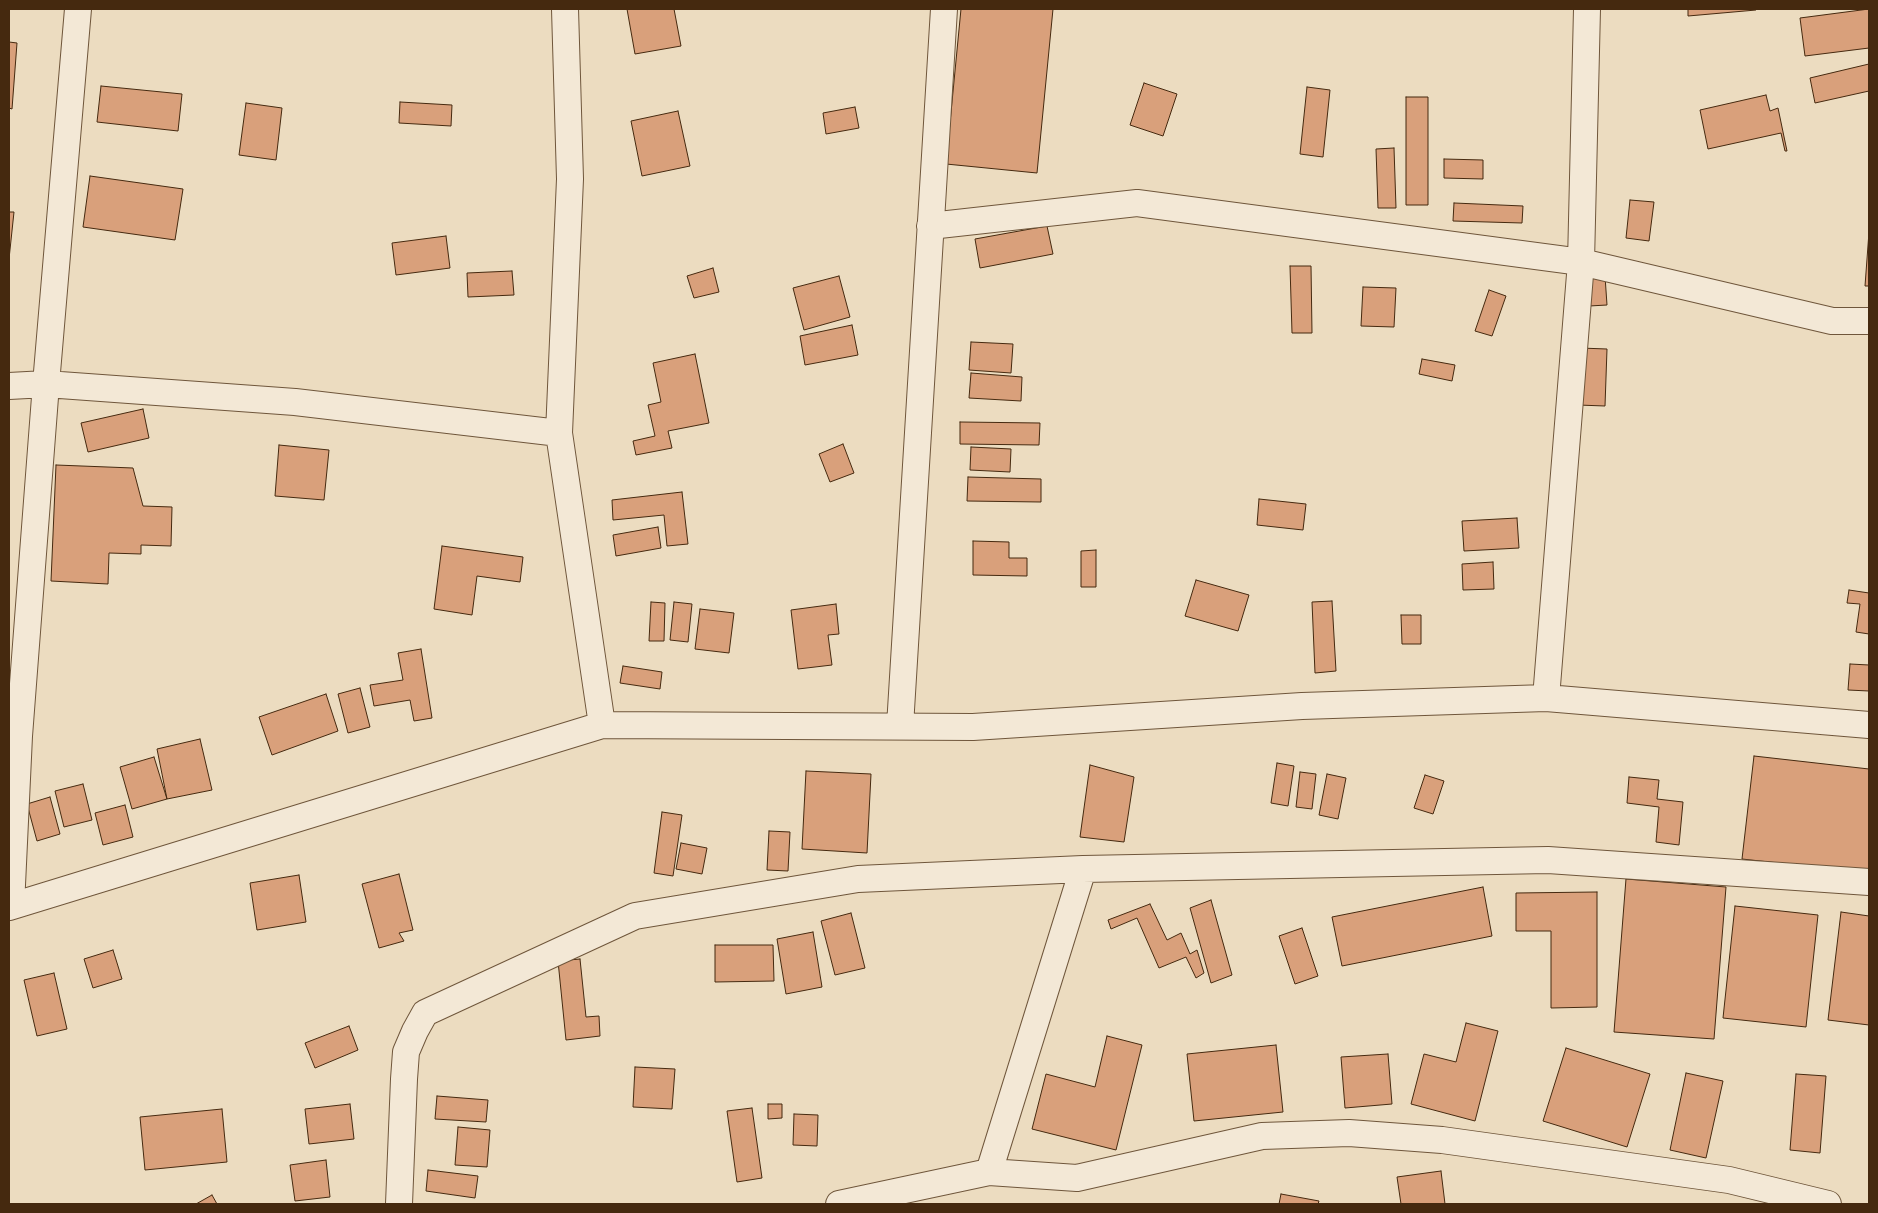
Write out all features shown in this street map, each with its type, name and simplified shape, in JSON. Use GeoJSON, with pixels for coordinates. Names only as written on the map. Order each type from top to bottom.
{"type":"FeatureCollection","features":[{"type":"Feature","properties":{"kind":"street"},"geometry":{"type":"LineString","coordinates":[[78,9],[14,736],[10,906],[602,725],[973,727],[1302,706],[1546,698],[1869,725]]}},
{"type":"Feature","properties":{"kind":"street"},"geometry":{"type":"LineString","coordinates":[[565,9],[570,179],[559,433],[602,725]]}},
{"type":"Feature","properties":{"kind":"street"},"geometry":{"type":"LineString","coordinates":[[900,726],[944,9]]}},
{"type":"Feature","properties":{"kind":"street"},"geometry":{"type":"LineString","coordinates":[[1546,698],[1581,262],[1588,9]]}},
{"type":"Feature","properties":{"kind":"street"},"geometry":{"type":"LineString","coordinates":[[930,226],[1138,203],[1581,262],[1832,321],[1869,321]]}},
{"type":"Feature","properties":{"kind":"street"},"geometry":{"type":"LineString","coordinates":[[9,386],[46,384],[295,402],[559,433]]}},
{"type":"Feature","properties":{"kind":"street"},"geometry":{"type":"LineString","coordinates":[[399,1204],[406,1052],[425,1013],[635,916],[858,879],[1083,869],[1548,860],[1869,882]]}},
{"type":"Feature","properties":{"kind":"street"},"geometry":{"type":"LineString","coordinates":[[989,1172],[1083,869]]}},
{"type":"Feature","properties":{"kind":"street"},"geometry":{"type":"LineString","coordinates":[[839,1204],[989,1172],[1077,1178],[1262,1136],[1349,1133],[1442,1140],[1729,1180],[1828,1204]]}},
{"type":"Feature","properties":{"kind":"building"},"geometry":{"type":"Polygon","coordinates":[[[627,9],[674,9],[681,46],[635,54],[627,9]]]}},
{"type":"Feature","properties":{"kind":"building"},"geometry":{"type":"Polygon","coordinates":[[[961,9],[1053,9],[1037,173],[946,164],[961,9]]]}},
{"type":"Feature","properties":{"kind":"building"},"geometry":{"type":"Polygon","coordinates":[[[1688,9],[1756,9],[1756,10],[1688,16],[1688,9]]]}},
{"type":"Feature","properties":{"kind":"building"},"geometry":{"type":"Polygon","coordinates":[[[1869,9],[1869,48],[1805,56],[1800,18],[1869,9]]]}},
{"type":"Feature","properties":{"kind":"building"},"geometry":{"type":"Polygon","coordinates":[[[9,42],[17,43],[12,109],[9,108],[9,42]]]}},
{"type":"Feature","properties":{"kind":"building"},"geometry":{"type":"Polygon","coordinates":[[[1869,64],[1869,91],[1815,103],[1810,78],[1869,64]]]}},
{"type":"Feature","properties":{"kind":"building"},"geometry":{"type":"Polygon","coordinates":[[[1144,83],[1177,94],[1163,136],[1130,125],[1144,83]]]}},
{"type":"Feature","properties":{"kind":"building"},"geometry":{"type":"Polygon","coordinates":[[[101,86],[182,94],[178,131],[97,122],[101,86]]]}},
{"type":"Feature","properties":{"kind":"building"},"geometry":{"type":"Polygon","coordinates":[[[1307,87],[1330,90],[1323,157],[1300,154],[1307,87]]]}},
{"type":"Feature","properties":{"kind":"building"},"geometry":{"type":"Polygon","coordinates":[[[1766,95],[1770,111],[1778,108],[1787,151],[1785,151],[1781,133],[1708,149],[1700,110],[1766,95]]]}},
{"type":"Feature","properties":{"kind":"building"},"geometry":{"type":"Polygon","coordinates":[[[1406,97],[1428,97],[1428,205],[1406,205],[1406,97]]]}},
{"type":"Feature","properties":{"kind":"building"},"geometry":{"type":"Polygon","coordinates":[[[400,102],[452,105],[451,126],[399,123],[400,102]]]}},
{"type":"Feature","properties":{"kind":"building"},"geometry":{"type":"Polygon","coordinates":[[[246,103],[282,108],[276,160],[239,155],[246,103]]]}},
{"type":"Feature","properties":{"kind":"building"},"geometry":{"type":"Polygon","coordinates":[[[855,107],[859,128],[826,134],[823,113],[855,107]]]}},
{"type":"Feature","properties":{"kind":"building"},"geometry":{"type":"Polygon","coordinates":[[[678,111],[690,166],[642,176],[631,121],[678,111]]]}},
{"type":"Feature","properties":{"kind":"building"},"geometry":{"type":"Polygon","coordinates":[[[1394,148],[1396,208],[1378,208],[1376,149],[1394,148]]]}},
{"type":"Feature","properties":{"kind":"building"},"geometry":{"type":"Polygon","coordinates":[[[1444,159],[1483,160],[1483,179],[1444,178],[1444,159]]]}},
{"type":"Feature","properties":{"kind":"building"},"geometry":{"type":"Polygon","coordinates":[[[90,176],[183,189],[175,240],[83,227],[90,176]]]}},
{"type":"Feature","properties":{"kind":"building"},"geometry":{"type":"Polygon","coordinates":[[[1630,200],[1654,202],[1649,241],[1626,238],[1630,200]]]}},
{"type":"Feature","properties":{"kind":"building"},"geometry":{"type":"Polygon","coordinates":[[[1454,203],[1523,206],[1522,223],[1453,221],[1454,203]]]}},
{"type":"Feature","properties":{"kind":"building"},"geometry":{"type":"Polygon","coordinates":[[[9,212],[14,212],[9,259],[9,212]]]}},
{"type":"Feature","properties":{"kind":"building"},"geometry":{"type":"Polygon","coordinates":[[[1047,226],[1053,254],[980,268],[975,239],[1047,226]]]}},
{"type":"Feature","properties":{"kind":"building"},"geometry":{"type":"Polygon","coordinates":[[[1869,232],[1869,286],[1865,286],[1869,232]]]}},
{"type":"Feature","properties":{"kind":"building"},"geometry":{"type":"Polygon","coordinates":[[[446,236],[450,268],[396,275],[392,243],[446,236]]]}},
{"type":"Feature","properties":{"kind":"building"},"geometry":{"type":"Polygon","coordinates":[[[1290,266],[1311,266],[1312,333],[1292,333],[1290,266]]]}},
{"type":"Feature","properties":{"kind":"building"},"geometry":{"type":"Polygon","coordinates":[[[713,268],[719,292],[694,298],[687,276],[713,268]]]}},
{"type":"Feature","properties":{"kind":"building"},"geometry":{"type":"Polygon","coordinates":[[[512,271],[514,295],[468,297],[467,273],[512,271]]]}},
{"type":"Feature","properties":{"kind":"building"},"geometry":{"type":"Polygon","coordinates":[[[839,276],[850,317],[804,330],[793,288],[839,276]]]}},
{"type":"Feature","properties":{"kind":"building"},"geometry":{"type":"Polygon","coordinates":[[[1605,276],[1607,305],[1589,306],[1587,277],[1605,276]]]}},
{"type":"Feature","properties":{"kind":"building"},"geometry":{"type":"Polygon","coordinates":[[[1363,287],[1396,288],[1394,327],[1361,326],[1363,287]]]}},
{"type":"Feature","properties":{"kind":"building"},"geometry":{"type":"Polygon","coordinates":[[[1489,290],[1506,296],[1492,336],[1475,331],[1489,290]]]}},
{"type":"Feature","properties":{"kind":"building"},"geometry":{"type":"Polygon","coordinates":[[[852,325],[858,355],[805,365],[800,336],[852,325]]]}},
{"type":"Feature","properties":{"kind":"building"},"geometry":{"type":"Polygon","coordinates":[[[971,342],[1013,344],[1011,373],[969,370],[971,342]]]}},
{"type":"Feature","properties":{"kind":"building"},"geometry":{"type":"Polygon","coordinates":[[[1580,348],[1607,349],[1605,406],[1578,405],[1580,348]]]}},
{"type":"Feature","properties":{"kind":"building"},"geometry":{"type":"Polygon","coordinates":[[[695,354],[709,423],[668,431],[672,448],[636,455],[633,441],[655,436],[648,405],[661,402],[653,363],[695,354]]]}},
{"type":"Feature","properties":{"kind":"building"},"geometry":{"type":"Polygon","coordinates":[[[1422,359],[1455,365],[1452,381],[1419,374],[1422,359]]]}},
{"type":"Feature","properties":{"kind":"building"},"geometry":{"type":"Polygon","coordinates":[[[971,373],[1022,377],[1021,401],[969,398],[971,373]]]}},
{"type":"Feature","properties":{"kind":"building"},"geometry":{"type":"Polygon","coordinates":[[[143,409],[149,438],[88,452],[81,423],[143,409]]]}},
{"type":"Feature","properties":{"kind":"building"},"geometry":{"type":"Polygon","coordinates":[[[960,422],[1040,423],[1039,445],[960,444],[960,422]]]}},
{"type":"Feature","properties":{"kind":"building"},"geometry":{"type":"Polygon","coordinates":[[[843,444],[854,473],[830,482],[819,454],[843,444]]]}},
{"type":"Feature","properties":{"kind":"building"},"geometry":{"type":"Polygon","coordinates":[[[279,445],[329,450],[324,500],[275,496],[279,445]]]}},
{"type":"Feature","properties":{"kind":"building"},"geometry":{"type":"Polygon","coordinates":[[[971,447],[1011,449],[1010,472],[970,470],[971,447]]]}},
{"type":"Feature","properties":{"kind":"building"},"geometry":{"type":"Polygon","coordinates":[[[56,465],[133,468],[143,506],[172,507],[171,546],[141,545],[141,554],[109,553],[108,584],[51,581],[56,465]]]}},
{"type":"Feature","properties":{"kind":"building"},"geometry":{"type":"Polygon","coordinates":[[[968,477],[1041,479],[1041,502],[967,501],[968,477]]]}},
{"type":"Feature","properties":{"kind":"building"},"geometry":{"type":"Polygon","coordinates":[[[682,492],[688,544],[667,546],[664,515],[613,520],[612,500],[682,492]]]}},
{"type":"Feature","properties":{"kind":"building"},"geometry":{"type":"Polygon","coordinates":[[[1259,499],[1306,504],[1303,530],[1257,525],[1259,499]]]}},
{"type":"Feature","properties":{"kind":"building"},"geometry":{"type":"Polygon","coordinates":[[[1517,518],[1519,548],[1464,551],[1462,521],[1517,518]]]}},
{"type":"Feature","properties":{"kind":"building"},"geometry":{"type":"Polygon","coordinates":[[[658,527],[661,548],[616,556],[613,535],[658,527]]]}},
{"type":"Feature","properties":{"kind":"building"},"geometry":{"type":"Polygon","coordinates":[[[973,541],[1009,542],[1009,558],[1027,558],[1027,576],[973,575],[973,541]]]}},
{"type":"Feature","properties":{"kind":"building"},"geometry":{"type":"Polygon","coordinates":[[[442,546],[523,557],[520,582],[477,576],[472,615],[434,609],[442,546]]]}},
{"type":"Feature","properties":{"kind":"building"},"geometry":{"type":"Polygon","coordinates":[[[1096,550],[1096,587],[1081,587],[1081,551],[1096,550]]]}},
{"type":"Feature","properties":{"kind":"building"},"geometry":{"type":"Polygon","coordinates":[[[1493,562],[1494,589],[1463,590],[1462,564],[1493,562]]]}},
{"type":"Feature","properties":{"kind":"building"},"geometry":{"type":"Polygon","coordinates":[[[1196,580],[1249,595],[1238,631],[1185,616],[1196,580]]]}},
{"type":"Feature","properties":{"kind":"building"},"geometry":{"type":"Polygon","coordinates":[[[1849,590],[1869,593],[1869,634],[1856,632],[1860,604],[1847,603],[1849,590]]]}},
{"type":"Feature","properties":{"kind":"building"},"geometry":{"type":"Polygon","coordinates":[[[1332,601],[1336,671],[1315,673],[1312,602],[1332,601]]]}},
{"type":"Feature","properties":{"kind":"building"},"geometry":{"type":"Polygon","coordinates":[[[651,602],[665,603],[664,641],[649,641],[651,602]]]}},
{"type":"Feature","properties":{"kind":"building"},"geometry":{"type":"Polygon","coordinates":[[[674,602],[692,604],[688,642],[670,640],[674,602]]]}},
{"type":"Feature","properties":{"kind":"building"},"geometry":{"type":"Polygon","coordinates":[[[836,604],[839,634],[828,635],[832,665],[798,669],[791,610],[836,604]]]}},
{"type":"Feature","properties":{"kind":"building"},"geometry":{"type":"Polygon","coordinates":[[[700,609],[734,613],[729,653],[695,649],[700,609]]]}},
{"type":"Feature","properties":{"kind":"building"},"geometry":{"type":"Polygon","coordinates":[[[1401,615],[1421,615],[1421,644],[1402,644],[1401,615]]]}},
{"type":"Feature","properties":{"kind":"building"},"geometry":{"type":"Polygon","coordinates":[[[421,649],[432,718],[414,721],[410,700],[374,706],[370,685],[403,680],[398,653],[421,649]]]}},
{"type":"Feature","properties":{"kind":"building"},"geometry":{"type":"Polygon","coordinates":[[[1850,664],[1869,665],[1869,691],[1848,690],[1850,664]]]}},
{"type":"Feature","properties":{"kind":"building"},"geometry":{"type":"Polygon","coordinates":[[[623,666],[662,672],[660,689],[620,683],[623,666]]]}},
{"type":"Feature","properties":{"kind":"building"},"geometry":{"type":"Polygon","coordinates":[[[360,688],[370,727],[348,733],[338,694],[360,688]]]}},
{"type":"Feature","properties":{"kind":"building"},"geometry":{"type":"Polygon","coordinates":[[[326,694],[338,731],[272,755],[259,717],[326,694]]]}},
{"type":"Feature","properties":{"kind":"building"},"geometry":{"type":"Polygon","coordinates":[[[200,739],[212,790],[167,799],[157,749],[200,739]]]}},
{"type":"Feature","properties":{"kind":"building"},"geometry":{"type":"Polygon","coordinates":[[[1754,756],[1869,769],[1869,873],[1742,859],[1754,756]]]}},
{"type":"Feature","properties":{"kind":"building"},"geometry":{"type":"Polygon","coordinates":[[[154,757],[167,799],[132,809],[120,767],[154,757]]]}},
{"type":"Feature","properties":{"kind":"building"},"geometry":{"type":"Polygon","coordinates":[[[1277,763],[1294,766],[1288,806],[1271,803],[1277,763]]]}},
{"type":"Feature","properties":{"kind":"building"},"geometry":{"type":"Polygon","coordinates":[[[1090,765],[1134,777],[1124,842],[1080,837],[1090,765]]]}},
{"type":"Feature","properties":{"kind":"building"},"geometry":{"type":"Polygon","coordinates":[[[806,771],[871,774],[867,853],[802,849],[806,771]]]}},
{"type":"Feature","properties":{"kind":"building"},"geometry":{"type":"Polygon","coordinates":[[[1300,772],[1316,774],[1312,809],[1296,807],[1300,772]]]}},
{"type":"Feature","properties":{"kind":"building"},"geometry":{"type":"Polygon","coordinates":[[[1327,774],[1346,778],[1338,819],[1319,815],[1327,774]]]}},
{"type":"Feature","properties":{"kind":"building"},"geometry":{"type":"Polygon","coordinates":[[[1425,775],[1444,781],[1433,814],[1414,808],[1425,775]]]}},
{"type":"Feature","properties":{"kind":"building"},"geometry":{"type":"Polygon","coordinates":[[[1629,777],[1659,780],[1657,799],[1683,802],[1679,845],[1656,842],[1659,807],[1627,803],[1629,777]]]}},
{"type":"Feature","properties":{"kind":"building"},"geometry":{"type":"Polygon","coordinates":[[[83,784],[92,820],[64,827],[55,791],[83,784]]]}},
{"type":"Feature","properties":{"kind":"building"},"geometry":{"type":"Polygon","coordinates":[[[50,797],[60,834],[37,841],[27,804],[50,797]]]}},
{"type":"Feature","properties":{"kind":"building"},"geometry":{"type":"Polygon","coordinates":[[[125,805],[133,837],[103,845],[95,813],[125,805]]]}},
{"type":"Feature","properties":{"kind":"building"},"geometry":{"type":"Polygon","coordinates":[[[662,812],[682,815],[673,876],[654,873],[662,812]]]}},
{"type":"Feature","properties":{"kind":"building"},"geometry":{"type":"Polygon","coordinates":[[[769,831],[790,832],[788,871],[767,870],[769,831]]]}},
{"type":"Feature","properties":{"kind":"building"},"geometry":{"type":"Polygon","coordinates":[[[681,843],[707,848],[702,874],[676,869],[681,843]]]}},
{"type":"Feature","properties":{"kind":"building"},"geometry":{"type":"Polygon","coordinates":[[[399,874],[413,930],[399,933],[404,941],[379,948],[362,884],[399,874]]]}},
{"type":"Feature","properties":{"kind":"building"},"geometry":{"type":"Polygon","coordinates":[[[299,875],[306,922],[257,930],[250,883],[299,875]]]}},
{"type":"Feature","properties":{"kind":"building"},"geometry":{"type":"Polygon","coordinates":[[[1626,879],[1726,887],[1714,1039],[1614,1032],[1626,879]]]}},
{"type":"Feature","properties":{"kind":"building"},"geometry":{"type":"Polygon","coordinates":[[[1483,887],[1492,936],[1342,966],[1332,917],[1483,887]]]}},
{"type":"Feature","properties":{"kind":"building"},"geometry":{"type":"Polygon","coordinates":[[[1597,892],[1597,1007],[1551,1008],[1551,931],[1516,931],[1516,893],[1597,892]]]}},
{"type":"Feature","properties":{"kind":"building"},"geometry":{"type":"Polygon","coordinates":[[[1211,900],[1232,975],[1211,983],[1190,908],[1211,900]]]}},
{"type":"Feature","properties":{"kind":"building"},"geometry":{"type":"Polygon","coordinates":[[[1150,904],[1167,940],[1181,933],[1190,954],[1197,950],[1204,973],[1196,978],[1186,957],[1159,968],[1137,918],[1111,929],[1108,920],[1150,904]]]}},
{"type":"Feature","properties":{"kind":"building"},"geometry":{"type":"Polygon","coordinates":[[[1735,906],[1818,915],[1806,1027],[1723,1018],[1735,906]]]}},
{"type":"Feature","properties":{"kind":"building"},"geometry":{"type":"Polygon","coordinates":[[[1841,912],[1869,916],[1869,1025],[1828,1020],[1841,912]]]}},
{"type":"Feature","properties":{"kind":"building"},"geometry":{"type":"Polygon","coordinates":[[[851,913],[865,968],[835,975],[821,921],[851,913]]]}},
{"type":"Feature","properties":{"kind":"building"},"geometry":{"type":"Polygon","coordinates":[[[1302,928],[1318,976],[1295,984],[1279,936],[1302,928]]]}},
{"type":"Feature","properties":{"kind":"building"},"geometry":{"type":"Polygon","coordinates":[[[813,932],[822,987],[786,994],[777,939],[813,932]]]}},
{"type":"Feature","properties":{"kind":"building"},"geometry":{"type":"Polygon","coordinates":[[[715,945],[773,945],[774,981],[715,982],[715,945]]]}},
{"type":"Feature","properties":{"kind":"building"},"geometry":{"type":"Polygon","coordinates":[[[113,950],[122,979],[93,988],[84,959],[113,950]]]}},
{"type":"Feature","properties":{"kind":"building"},"geometry":{"type":"Polygon","coordinates":[[[580,959],[586,1017],[599,1016],[600,1036],[566,1040],[558,961],[580,959]]]}},
{"type":"Feature","properties":{"kind":"building"},"geometry":{"type":"Polygon","coordinates":[[[54,973],[67,1029],[37,1036],[24,980],[54,973]]]}},
{"type":"Feature","properties":{"kind":"building"},"geometry":{"type":"Polygon","coordinates":[[[1466,1023],[1498,1031],[1475,1121],[1411,1104],[1424,1054],[1456,1062],[1466,1023]]]}},
{"type":"Feature","properties":{"kind":"building"},"geometry":{"type":"Polygon","coordinates":[[[349,1026],[358,1050],[315,1068],[305,1043],[349,1026]]]}},
{"type":"Feature","properties":{"kind":"building"},"geometry":{"type":"Polygon","coordinates":[[[1107,1036],[1142,1045],[1116,1150],[1032,1129],[1046,1074],[1095,1087],[1107,1036]]]}},
{"type":"Feature","properties":{"kind":"building"},"geometry":{"type":"Polygon","coordinates":[[[1276,1045],[1283,1112],[1194,1121],[1187,1054],[1276,1045]]]}},
{"type":"Feature","properties":{"kind":"building"},"geometry":{"type":"Polygon","coordinates":[[[1566,1048],[1650,1074],[1627,1147],[1543,1121],[1566,1048]]]}},
{"type":"Feature","properties":{"kind":"building"},"geometry":{"type":"Polygon","coordinates":[[[1388,1054],[1392,1104],[1345,1108],[1341,1057],[1388,1054]]]}},
{"type":"Feature","properties":{"kind":"building"},"geometry":{"type":"Polygon","coordinates":[[[635,1067],[675,1069],[672,1109],[633,1107],[635,1067]]]}},
{"type":"Feature","properties":{"kind":"building"},"geometry":{"type":"Polygon","coordinates":[[[1686,1073],[1723,1081],[1706,1158],[1670,1150],[1686,1073]]]}},
{"type":"Feature","properties":{"kind":"building"},"geometry":{"type":"Polygon","coordinates":[[[1796,1074],[1826,1076],[1820,1153],[1790,1150],[1796,1074]]]}},
{"type":"Feature","properties":{"kind":"building"},"geometry":{"type":"Polygon","coordinates":[[[437,1096],[488,1100],[486,1122],[435,1119],[437,1096]]]}},
{"type":"Feature","properties":{"kind":"building"},"geometry":{"type":"Polygon","coordinates":[[[350,1104],[354,1139],[309,1144],[305,1109],[350,1104]]]}},
{"type":"Feature","properties":{"kind":"building"},"geometry":{"type":"Polygon","coordinates":[[[768,1104],[782,1104],[782,1118],[768,1119],[768,1104]]]}},
{"type":"Feature","properties":{"kind":"building"},"geometry":{"type":"Polygon","coordinates":[[[752,1108],[762,1178],[737,1182],[727,1111],[752,1108]]]}},
{"type":"Feature","properties":{"kind":"building"},"geometry":{"type":"Polygon","coordinates":[[[222,1109],[227,1162],[145,1170],[140,1117],[222,1109]]]}},
{"type":"Feature","properties":{"kind":"building"},"geometry":{"type":"Polygon","coordinates":[[[794,1114],[818,1115],[817,1146],[793,1145],[794,1114]]]}},
{"type":"Feature","properties":{"kind":"building"},"geometry":{"type":"Polygon","coordinates":[[[458,1127],[490,1130],[487,1167],[455,1165],[458,1127]]]}},
{"type":"Feature","properties":{"kind":"building"},"geometry":{"type":"Polygon","coordinates":[[[326,1160],[330,1197],[295,1201],[290,1165],[326,1160]]]}},
{"type":"Feature","properties":{"kind":"building"},"geometry":{"type":"Polygon","coordinates":[[[428,1170],[478,1176],[475,1198],[426,1191],[428,1170]]]}},
{"type":"Feature","properties":{"kind":"building"},"geometry":{"type":"Polygon","coordinates":[[[1441,1171],[1445,1204],[1401,1204],[1397,1177],[1441,1171]]]}},
{"type":"Feature","properties":{"kind":"building"},"geometry":{"type":"Polygon","coordinates":[[[1281,1194],[1319,1201],[1318,1204],[1279,1204],[1281,1194]]]}},
{"type":"Feature","properties":{"kind":"building"},"geometry":{"type":"Polygon","coordinates":[[[212,1195],[217,1204],[196,1204],[212,1195]]]}}]}
